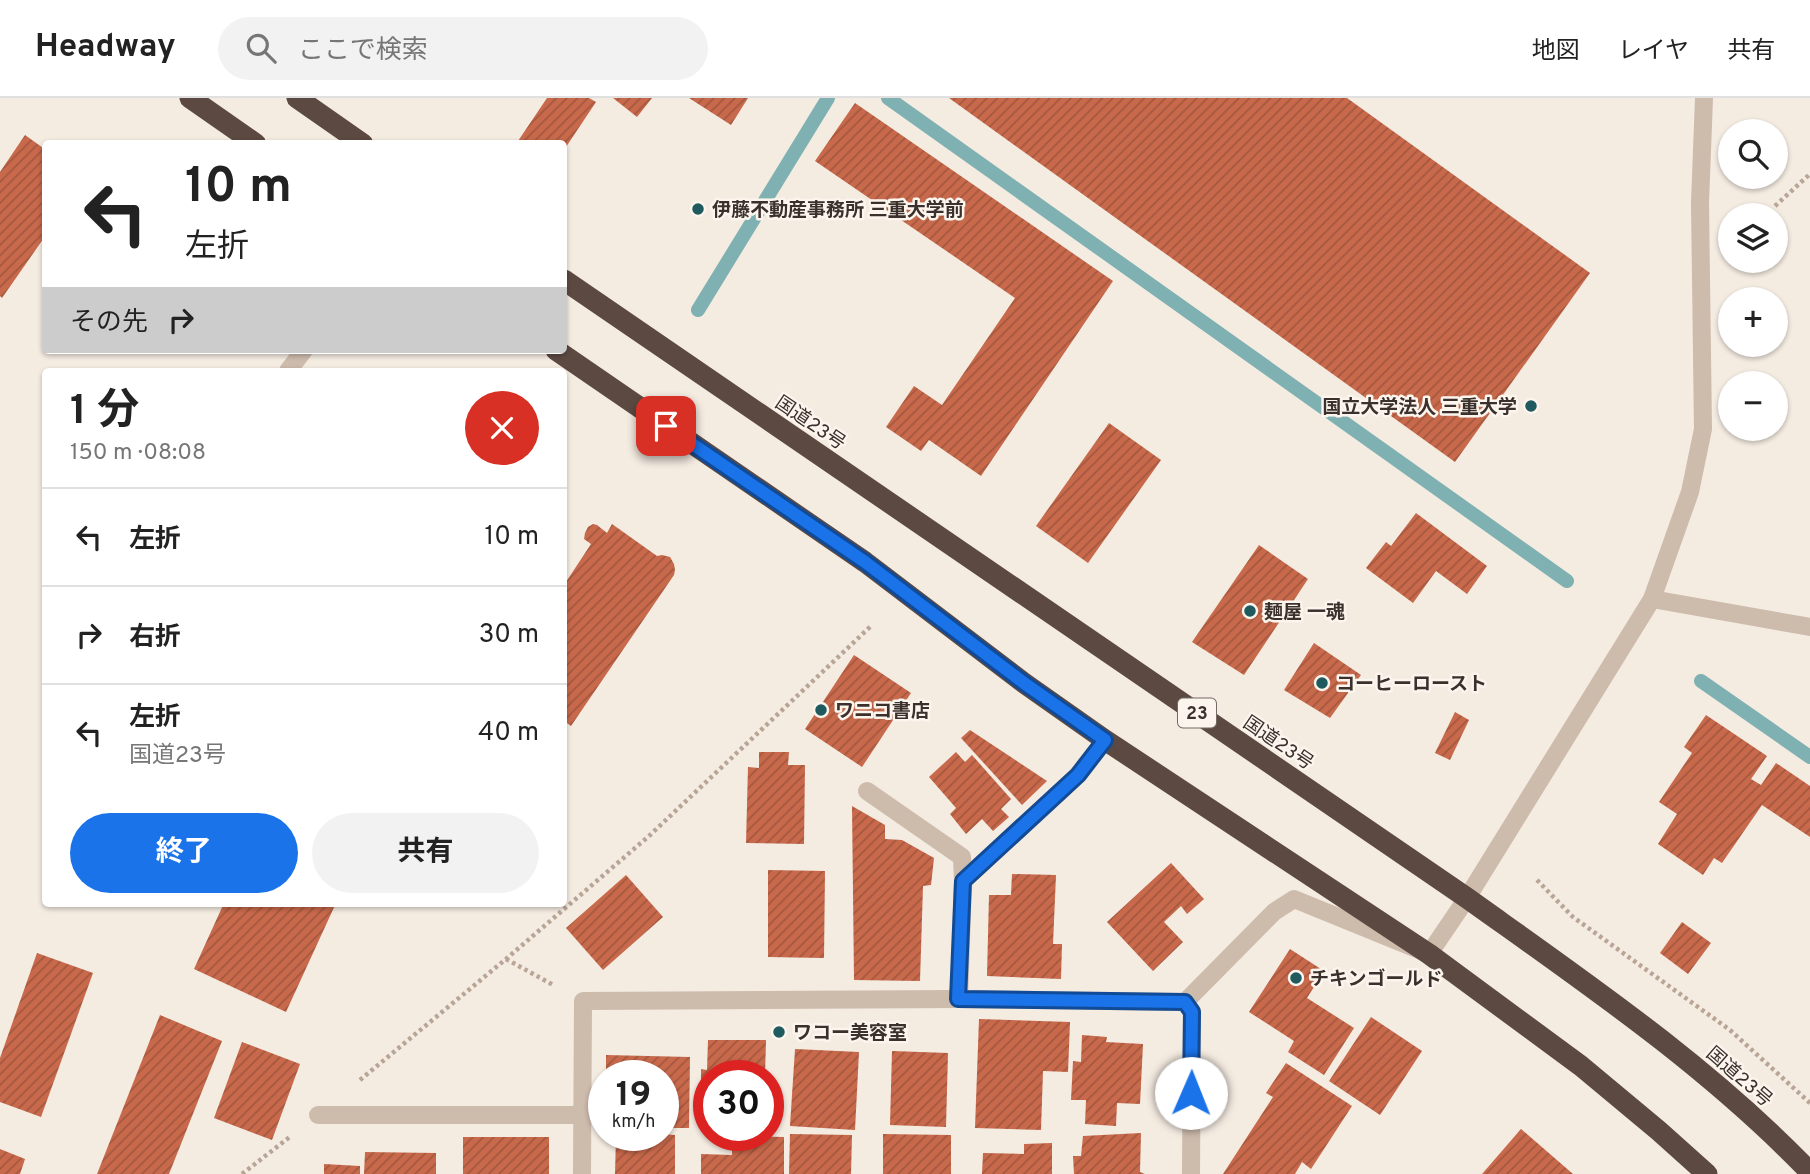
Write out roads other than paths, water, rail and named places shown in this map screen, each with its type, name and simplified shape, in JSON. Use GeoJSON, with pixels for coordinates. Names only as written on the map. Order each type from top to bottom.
{"type":"FeatureCollection","features":[{"type":"Feature","properties":{"kind":"highway"},"geometry":{"type":"LineString","coordinates":[[190,98],[250,140]]}},
{"type":"Feature","properties":{"kind":"highway"},"geometry":{"type":"LineString","coordinates":[[297,98],[357,140]]}},
{"type":"Feature","properties":{"kind":"highway","name":"国道23号"},"geometry":{"type":"LineString","coordinates":[[567,282],[1467,898],[1675,1049],[1780,1141],[1810,1171]]}},
{"type":"Feature","properties":{"kind":"highway"},"geometry":{"type":"LineString","coordinates":[[562,354],[865,562],[1024,683],[1105,740],[1429,954],[1581,1066],[1707,1174]]}},
{"type":"Feature","properties":{"kind":"street"},"geometry":{"type":"LineString","coordinates":[[582,1174],[583,1001],[958,999],[1185,1002],[1274,912],[1294,899],[1429,954],[1467,898],[1652,598],[1690,492],[1703,429],[1700,203],[1704,98]]}},
{"type":"Feature","properties":{"kind":"street"},"geometry":{"type":"LineString","coordinates":[[290,368],[301,354]]}},
{"type":"Feature","properties":{"kind":"street"},"geometry":{"type":"LineString","coordinates":[[1652,598],[1810,627]]}},
{"type":"Feature","properties":{"kind":"street"},"geometry":{"type":"LineString","coordinates":[[963,881],[1078,775],[1105,740]]}},
{"type":"Feature","properties":{"kind":"street"},"geometry":{"type":"LineString","coordinates":[[867,790],[962,858],[958,999]]}},
{"type":"Feature","properties":{"kind":"street"},"geometry":{"type":"LineString","coordinates":[[1185,1002],[1192,1012],[1191,1174]]}},
{"type":"Feature","properties":{"kind":"street"},"geometry":{"type":"LineString","coordinates":[[318,1115],[582,1115]]}},
{"type":"Feature","properties":{"kind":"waterway"},"geometry":{"type":"LineString","coordinates":[[698,310],[828,98]]}},
{"type":"Feature","properties":{"kind":"waterway"},"geometry":{"type":"LineString","coordinates":[[888,98],[1567,581]]}},
{"type":"Feature","properties":{"kind":"waterway"},"geometry":{"type":"LineString","coordinates":[[1701,681],[1810,757]]}},
{"type":"Feature","properties":{"kind":"place","name":"伊藤不動産事務所 三重大学前"},"geometry":{"type":"Point","coordinates":[698,209]}},
{"type":"Feature","properties":{"kind":"place","name":"国立大学法人 三重大学"},"geometry":{"type":"Point","coordinates":[1531,406]}},
{"type":"Feature","properties":{"kind":"place","name":"麺屋 一魂"},"geometry":{"type":"Point","coordinates":[1250,611]}},
{"type":"Feature","properties":{"kind":"place","name":"コーヒーロースト"},"geometry":{"type":"Point","coordinates":[1322,683]}},
{"type":"Feature","properties":{"kind":"place","name":"ワニコ書店"},"geometry":{"type":"Point","coordinates":[821,710]}},
{"type":"Feature","properties":{"kind":"place","name":"チキンゴールド"},"geometry":{"type":"Point","coordinates":[1296,978]}},
{"type":"Feature","properties":{"kind":"place","name":"ワコー美容室"},"geometry":{"type":"Point","coordinates":[779,1032]}}]}
